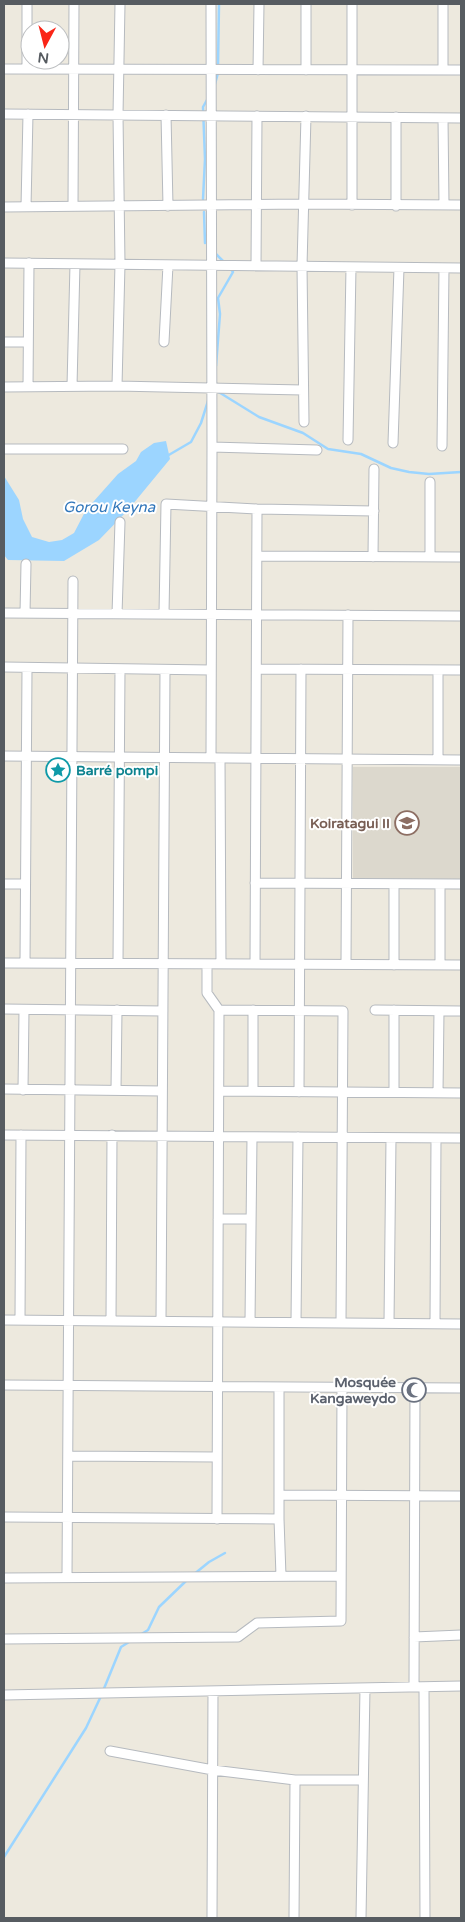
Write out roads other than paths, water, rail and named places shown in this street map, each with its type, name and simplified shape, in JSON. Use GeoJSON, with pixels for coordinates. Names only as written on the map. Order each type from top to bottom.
{"type":"FeatureCollection","features":[{"type":"Feature","properties":{"kind":"street"},"geometry":{"type":"LineString","coordinates":[[27,4],[27,20]]}},
{"type":"Feature","properties":{"kind":"street"},"geometry":{"type":"LineString","coordinates":[[73,206],[74,4]]}},
{"type":"Feature","properties":{"kind":"street"},"geometry":{"type":"LineString","coordinates":[[117,386],[120,264],[118,115],[120,4]]}},
{"type":"Feature","properties":{"kind":"street"},"geometry":{"type":"LineString","coordinates":[[211,4],[211,670],[221,964]]}},
{"type":"Feature","properties":{"kind":"street"},"geometry":{"type":"LineString","coordinates":[[258,70],[259,4]]}},
{"type":"Feature","properties":{"kind":"street"},"geometry":{"type":"LineString","coordinates":[[306,4],[306,70]]}},
{"type":"Feature","properties":{"kind":"street"},"geometry":{"type":"LineString","coordinates":[[352,4],[352,205]]}},
{"type":"Feature","properties":{"kind":"street"},"geometry":{"type":"LineString","coordinates":[[443,4],[443,70]]}},
{"type":"Feature","properties":{"kind":"street"},"geometry":{"type":"LineString","coordinates":[[4,69],[20,69]]}},
{"type":"Feature","properties":{"kind":"street"},"geometry":{"type":"LineString","coordinates":[[70,69],[461,70]]}},
{"type":"Feature","properties":{"kind":"street"},"geometry":{"type":"LineString","coordinates":[[4,114],[461,118]]}},
{"type":"Feature","properties":{"kind":"street"},"geometry":{"type":"LineString","coordinates":[[26,207],[28,114]]}},
{"type":"Feature","properties":{"kind":"street"},"geometry":{"type":"LineString","coordinates":[[166,115],[168,206]]}},
{"type":"Feature","properties":{"kind":"street"},"geometry":{"type":"LineString","coordinates":[[256,266],[257,116]]}},
{"type":"Feature","properties":{"kind":"street"},"geometry":{"type":"LineString","coordinates":[[304,422],[302,266],[306,116]]}},
{"type":"Feature","properties":{"kind":"street"},"geometry":{"type":"LineString","coordinates":[[396,117],[396,206]]}},
{"type":"Feature","properties":{"kind":"street"},"geometry":{"type":"LineString","coordinates":[[442,118],[444,206]]}},
{"type":"Feature","properties":{"kind":"street"},"geometry":{"type":"LineString","coordinates":[[4,207],[303,204],[461,205]]}},
{"type":"Feature","properties":{"kind":"street"},"geometry":{"type":"LineString","coordinates":[[4,263],[461,268]]}},
{"type":"Feature","properties":{"kind":"street"},"geometry":{"type":"LineString","coordinates":[[28,387],[29,263]]}},
{"type":"Feature","properties":{"kind":"street"},"geometry":{"type":"LineString","coordinates":[[72,386],[75,264]]}},
{"type":"Feature","properties":{"kind":"street"},"geometry":{"type":"LineString","coordinates":[[164,342],[168,265]]}},
{"type":"Feature","properties":{"kind":"street"},"geometry":{"type":"LineString","coordinates":[[348,440],[351,267]]}},
{"type":"Feature","properties":{"kind":"street"},"geometry":{"type":"LineString","coordinates":[[392,443],[399,268]]}},
{"type":"Feature","properties":{"kind":"street"},"geometry":{"type":"LineString","coordinates":[[442,446],[444,268]]}},
{"type":"Feature","properties":{"kind":"street"},"geometry":{"type":"LineString","coordinates":[[4,342],[27,342]]}},
{"type":"Feature","properties":{"kind":"street"},"geometry":{"type":"LineString","coordinates":[[4,387],[117,386],[303,390]]}},
{"type":"Feature","properties":{"kind":"street"},"geometry":{"type":"LineString","coordinates":[[212,447],[317,450]]}},
{"type":"Feature","properties":{"kind":"street"},"geometry":{"type":"LineString","coordinates":[[4,449],[123,449]]}},
{"type":"Feature","properties":{"kind":"street"},"geometry":{"type":"LineString","coordinates":[[372,557],[374,469]]}},
{"type":"Feature","properties":{"kind":"street"},"geometry":{"type":"LineString","coordinates":[[430,482],[430,557]]}},
{"type":"Feature","properties":{"kind":"street"},"geometry":{"type":"LineString","coordinates":[[164,614],[166,504],[258,509],[374,511]]}},
{"type":"Feature","properties":{"kind":"street"},"geometry":{"type":"LineString","coordinates":[[255,964],[258,509]]}},
{"type":"Feature","properties":{"kind":"street"},"geometry":{"type":"LineString","coordinates":[[118,614],[120,522]]}},
{"type":"Feature","properties":{"kind":"street"},"geometry":{"type":"LineString","coordinates":[[257,556],[461,557]]}},
{"type":"Feature","properties":{"kind":"street"},"geometry":{"type":"LineString","coordinates":[[25,613],[26,564]]}},
{"type":"Feature","properties":{"kind":"street"},"geometry":{"type":"LineString","coordinates":[[67,1577],[73,581]]}},
{"type":"Feature","properties":{"kind":"street"},"geometry":{"type":"LineString","coordinates":[[4,613],[461,616]]}},
{"type":"Feature","properties":{"kind":"street"},"geometry":{"type":"LineString","coordinates":[[346,964],[348,615]]}},
{"type":"Feature","properties":{"kind":"street"},"geometry":{"type":"LineString","coordinates":[[4,667],[27,669],[211,670]]}},
{"type":"Feature","properties":{"kind":"street"},"geometry":{"type":"LineString","coordinates":[[25,963],[27,669]]}},
{"type":"Feature","properties":{"kind":"street"},"geometry":{"type":"LineString","coordinates":[[118,963],[120,669]]}},
{"type":"Feature","properties":{"kind":"street"},"geometry":{"type":"LineString","coordinates":[[256,669],[461,670]]}},
{"type":"Feature","properties":{"kind":"street"},"geometry":{"type":"LineString","coordinates":[[299,1092],[301,669]]}},
{"type":"Feature","properties":{"kind":"street"},"geometry":{"type":"LineString","coordinates":[[161,1321],[165,670]]}},
{"type":"Feature","properties":{"kind":"street"},"geometry":{"type":"LineString","coordinates":[[438,670],[438,760]]}},
{"type":"Feature","properties":{"kind":"street"},"geometry":{"type":"LineString","coordinates":[[4,756],[461,760]]}},
{"type":"Feature","properties":{"kind":"street"},"geometry":{"type":"LineString","coordinates":[[255,883],[461,884]]}},
{"type":"Feature","properties":{"kind":"street"},"geometry":{"type":"LineString","coordinates":[[4,884],[25,884]]}},
{"type":"Feature","properties":{"kind":"street"},"geometry":{"type":"LineString","coordinates":[[394,884],[394,965]]}},
{"type":"Feature","properties":{"kind":"street"},"geometry":{"type":"LineString","coordinates":[[440,884],[440,965]]}},
{"type":"Feature","properties":{"kind":"street"},"geometry":{"type":"LineString","coordinates":[[4,963],[461,965]]}},
{"type":"Feature","properties":{"kind":"street"},"geometry":{"type":"LineString","coordinates":[[207,964],[207,993],[219,1010],[217,1519]]}},
{"type":"Feature","properties":{"kind":"street"},"geometry":{"type":"LineString","coordinates":[[4,1010],[163,1011]]}},
{"type":"Feature","properties":{"kind":"street"},"geometry":{"type":"LineString","coordinates":[[23,1090],[24,1010]]}},
{"type":"Feature","properties":{"kind":"street"},"geometry":{"type":"LineString","coordinates":[[116,1010],[116,1090]]}},
{"type":"Feature","properties":{"kind":"street"},"geometry":{"type":"LineString","coordinates":[[219,1010],[343,1011],[342,1323]]}},
{"type":"Feature","properties":{"kind":"street"},"geometry":{"type":"LineString","coordinates":[[253,1010],[253,1091]]}},
{"type":"Feature","properties":{"kind":"street"},"geometry":{"type":"LineString","coordinates":[[375,1010],[461,1011]]}},
{"type":"Feature","properties":{"kind":"street"},"geometry":{"type":"LineString","coordinates":[[394,1010],[394,1092]]}},
{"type":"Feature","properties":{"kind":"street"},"geometry":{"type":"LineString","coordinates":[[438,1093],[439,1011]]}},
{"type":"Feature","properties":{"kind":"street"},"geometry":{"type":"LineString","coordinates":[[4,1089],[162,1090]]}},
{"type":"Feature","properties":{"kind":"street"},"geometry":{"type":"LineString","coordinates":[[219,1091],[461,1093]]}},
{"type":"Feature","properties":{"kind":"street"},"geometry":{"type":"LineString","coordinates":[[4,1135],[461,1138]]}},
{"type":"Feature","properties":{"kind":"street"},"geometry":{"type":"LineString","coordinates":[[20,1320],[21,1135]]}},
{"type":"Feature","properties":{"kind":"street"},"geometry":{"type":"LineString","coordinates":[[110,1321],[112,1136]]}},
{"type":"Feature","properties":{"kind":"street"},"geometry":{"type":"LineString","coordinates":[[250,1322],[252,1137]]}},
{"type":"Feature","properties":{"kind":"street"},"geometry":{"type":"LineString","coordinates":[[296,1322],[298,1137]]}},
{"type":"Feature","properties":{"kind":"street"},"geometry":{"type":"LineString","coordinates":[[389,1323],[390,1138]]}},
{"type":"Feature","properties":{"kind":"street"},"geometry":{"type":"LineString","coordinates":[[435,1323],[436,1138]]}},
{"type":"Feature","properties":{"kind":"street"},"geometry":{"type":"LineString","coordinates":[[218,1219],[251,1219]]}},
{"type":"Feature","properties":{"kind":"street"},"geometry":{"type":"LineString","coordinates":[[4,1320],[461,1324]]}},
{"type":"Feature","properties":{"kind":"street"},"geometry":{"type":"LineString","coordinates":[[4,1385],[461,1388]]}},
{"type":"Feature","properties":{"kind":"street"},"geometry":{"type":"LineString","coordinates":[[280,1387],[279,1519],[281,1576]]}},
{"type":"Feature","properties":{"kind":"street"},"geometry":{"type":"LineString","coordinates":[[4,1639],[238,1637],[257,1623],[341,1621],[342,1388]]}},
{"type":"Feature","properties":{"kind":"street"},"geometry":{"type":"LineString","coordinates":[[414,1687],[415,1388]]}},
{"type":"Feature","properties":{"kind":"street"},"geometry":{"type":"LineString","coordinates":[[68,1456],[217,1457]]}},
{"type":"Feature","properties":{"kind":"street"},"geometry":{"type":"LineString","coordinates":[[279,1495],[461,1496]]}},
{"type":"Feature","properties":{"kind":"street"},"geometry":{"type":"LineString","coordinates":[[4,1517],[279,1519]]}},
{"type":"Feature","properties":{"kind":"street"},"geometry":{"type":"LineString","coordinates":[[4,1578],[341,1576]]}},
{"type":"Feature","properties":{"kind":"street"},"geometry":{"type":"LineString","coordinates":[[414,1637],[461,1634]]}},
{"type":"Feature","properties":{"kind":"street"},"geometry":{"type":"LineString","coordinates":[[4,1695],[461,1686]]}},
{"type":"Feature","properties":{"kind":"street"},"geometry":{"type":"LineString","coordinates":[[424,1687],[425,1918]]}},
{"type":"Feature","properties":{"kind":"street"},"geometry":{"type":"LineString","coordinates":[[361,1918],[365,1688]]}},
{"type":"Feature","properties":{"kind":"street"},"geometry":{"type":"LineString","coordinates":[[212,1691],[212,1918]]}},
{"type":"Feature","properties":{"kind":"street"},"geometry":{"type":"LineString","coordinates":[[110,1751],[213,1770],[295,1780],[363,1780]]}},
{"type":"Feature","properties":{"kind":"street"},"geometry":{"type":"LineString","coordinates":[[294,1918],[295,1780]]}},
{"type":"Feature","properties":{"kind":"water","name":"Gorou Keyna"},"geometry":{"type":"Polygon","coordinates":[[[166,441],[170,459],[128,510],[99,540],[64,561],[8,560],[4,555],[4,476],[19,500],[23,519],[32,537],[49,542],[62,540],[74,533],[86,510],[118,474],[136,461],[141,452],[154,443],[166,441]]]}},
{"type":"Feature","properties":{"kind":"waterway"},"geometry":{"type":"LineString","coordinates":[[218,67],[219,4]]}},
{"type":"Feature","properties":{"kind":"waterway"},"geometry":{"type":"LineString","coordinates":[[215,84],[218,73]]}},
{"type":"Feature","properties":{"kind":"waterway"},"geometry":{"type":"LineString","coordinates":[[203,199],[205,159],[203,107],[208,98]]}},
{"type":"Feature","properties":{"kind":"waterway"},"geometry":{"type":"LineString","coordinates":[[204,212],[205,243]]}},
{"type":"Feature","properties":{"kind":"waterway"},"geometry":{"type":"LineString","coordinates":[[216,254],[224,262]]}},
{"type":"Feature","properties":{"kind":"waterway"},"geometry":{"type":"LineString","coordinates":[[216,366],[220,314],[218,298],[233,272],[230,268]]}},
{"type":"Feature","properties":{"kind":"waterway"},"geometry":{"type":"LineString","coordinates":[[217,391],[259,417],[303,433],[328,449],[361,454],[391,468],[409,472],[429,474],[461,472]]}},
{"type":"Feature","properties":{"kind":"waterway"},"geometry":{"type":"LineString","coordinates":[[167,456],[191,442],[201,423],[208,401]]}},
{"type":"Feature","properties":{"kind":"waterway"},"geometry":{"type":"LineString","coordinates":[[193,1575],[209,1562],[225,1553]]}},
{"type":"Feature","properties":{"kind":"waterway"},"geometry":{"type":"LineString","coordinates":[[140,1635],[148,1630],[159,1607],[187,1580]]}},
{"type":"Feature","properties":{"kind":"waterway"},"geometry":{"type":"LineString","coordinates":[[103,1691],[121,1647],[129,1642]]}},
{"type":"Feature","properties":{"kind":"waterway"},"geometry":{"type":"LineString","coordinates":[[4,1857],[86,1728],[101,1696]]}},
{"type":"Feature","properties":{"kind":"place","name":"Barré pompi"},"geometry":{"type":"Point","coordinates":[58,770]}},
{"type":"Feature","properties":{"kind":"place","name":"Koiratagui II"},"geometry":{"type":"Point","coordinates":[407,823]}},
{"type":"Feature","properties":{"kind":"place","name":"Mosquée Kangaweydo"},"geometry":{"type":"Point","coordinates":[414,1390]}}]}
